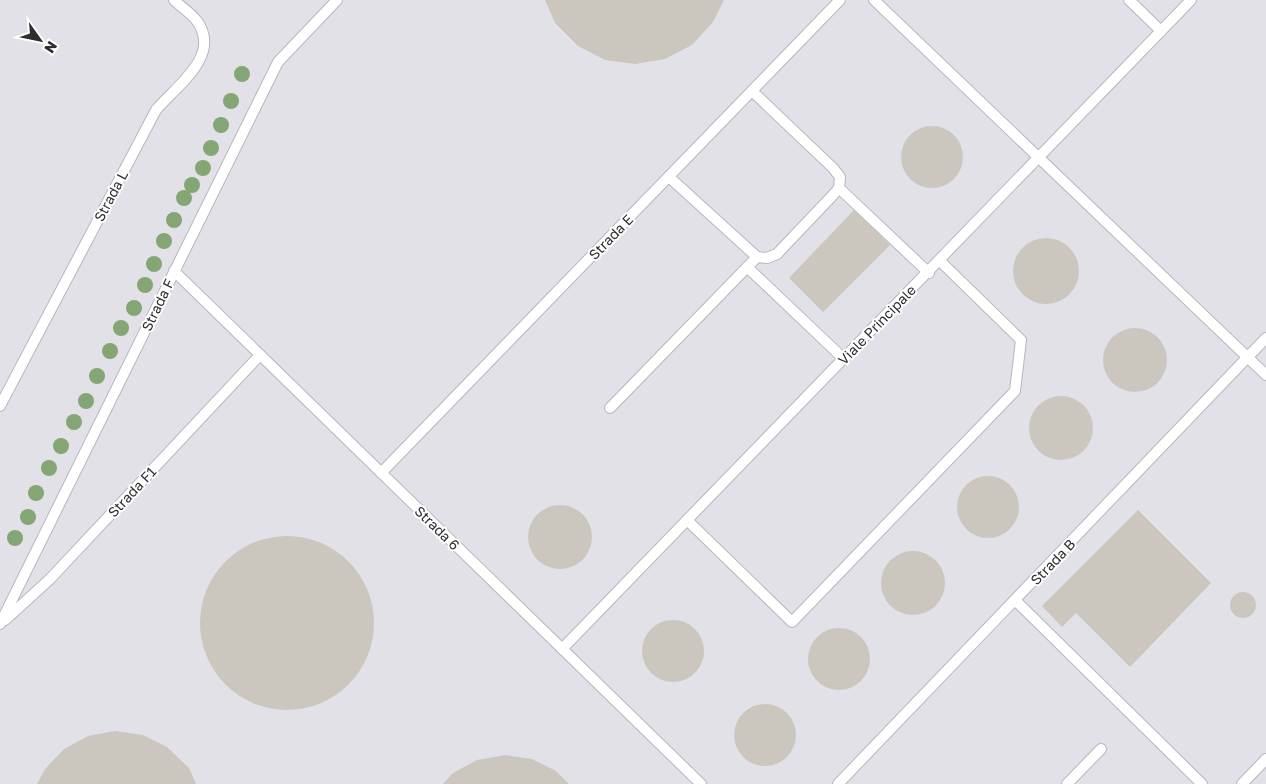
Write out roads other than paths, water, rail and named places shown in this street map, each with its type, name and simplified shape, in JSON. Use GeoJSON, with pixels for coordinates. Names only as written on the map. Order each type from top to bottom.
{"type":"FeatureCollection","features":[{"type":"Feature","properties":{"kind":"lane","name":"Strada L"},"geometry":{"type":"LineString","coordinates":[[0,406],[156,110],[188,78],[205,47],[203,32],[196,20],[174,0]]}},
{"type":"Feature","properties":{"kind":"lane","name":"Strada F"},"geometry":{"type":"LineString","coordinates":[[0,624],[278,62],[337,0]]}},
{"type":"Feature","properties":{"kind":"lane","name":"Strada E"},"geometry":{"type":"LineString","coordinates":[[381,473],[840,0]]}},
{"type":"Feature","properties":{"kind":"lane"},"geometry":{"type":"LineString","coordinates":[[874,0],[1266,375]]}},
{"type":"Feature","properties":{"kind":"lane"},"geometry":{"type":"LineString","coordinates":[[1129,0],[1161,31]]}},
{"type":"Feature","properties":{"kind":"lane","name":"Viale Principale"},"geometry":{"type":"LineString","coordinates":[[562,649],[929,273],[1191,0]]}},
{"type":"Feature","properties":{"kind":"lane"},"geometry":{"type":"LineString","coordinates":[[669,176],[757,257],[767,258],[777,254],[838,188],[840,177],[752,91]]}},
{"type":"Feature","properties":{"kind":"lane"},"geometry":{"type":"LineString","coordinates":[[838,188],[929,273]]}},
{"type":"Feature","properties":{"kind":"lane"},"geometry":{"type":"LineString","coordinates":[[610,408],[757,257]]}},
{"type":"Feature","properties":{"kind":"lane"},"geometry":{"type":"LineString","coordinates":[[687,520],[792,622],[1015,391],[1021,340],[940,261]]}},
{"type":"Feature","properties":{"kind":"lane"},"geometry":{"type":"LineString","coordinates":[[747,267],[844,359]]}},
{"type":"Feature","properties":{"kind":"lane","name":"Strada 6"},"geometry":{"type":"LineString","coordinates":[[174,271],[701,784]]}},
{"type":"Feature","properties":{"kind":"lane","name":"Strada B"},"geometry":{"type":"LineString","coordinates":[[838,784],[1016,601],[1266,338]]}},
{"type":"Feature","properties":{"kind":"lane","name":"Strada F1"},"geometry":{"type":"LineString","coordinates":[[0,624],[50,579],[260,355]]}},
{"type":"Feature","properties":{"kind":"lane"},"geometry":{"type":"LineString","coordinates":[[1016,601],[1202,784]]}},
{"type":"Feature","properties":{"kind":"lane"},"geometry":{"type":"LineString","coordinates":[[1067,784],[1101,749]]}},
{"type":"Feature","properties":{"kind":"lane"},"geometry":{"type":"LineString","coordinates":[[1242,784],[1266,759]]}}]}
